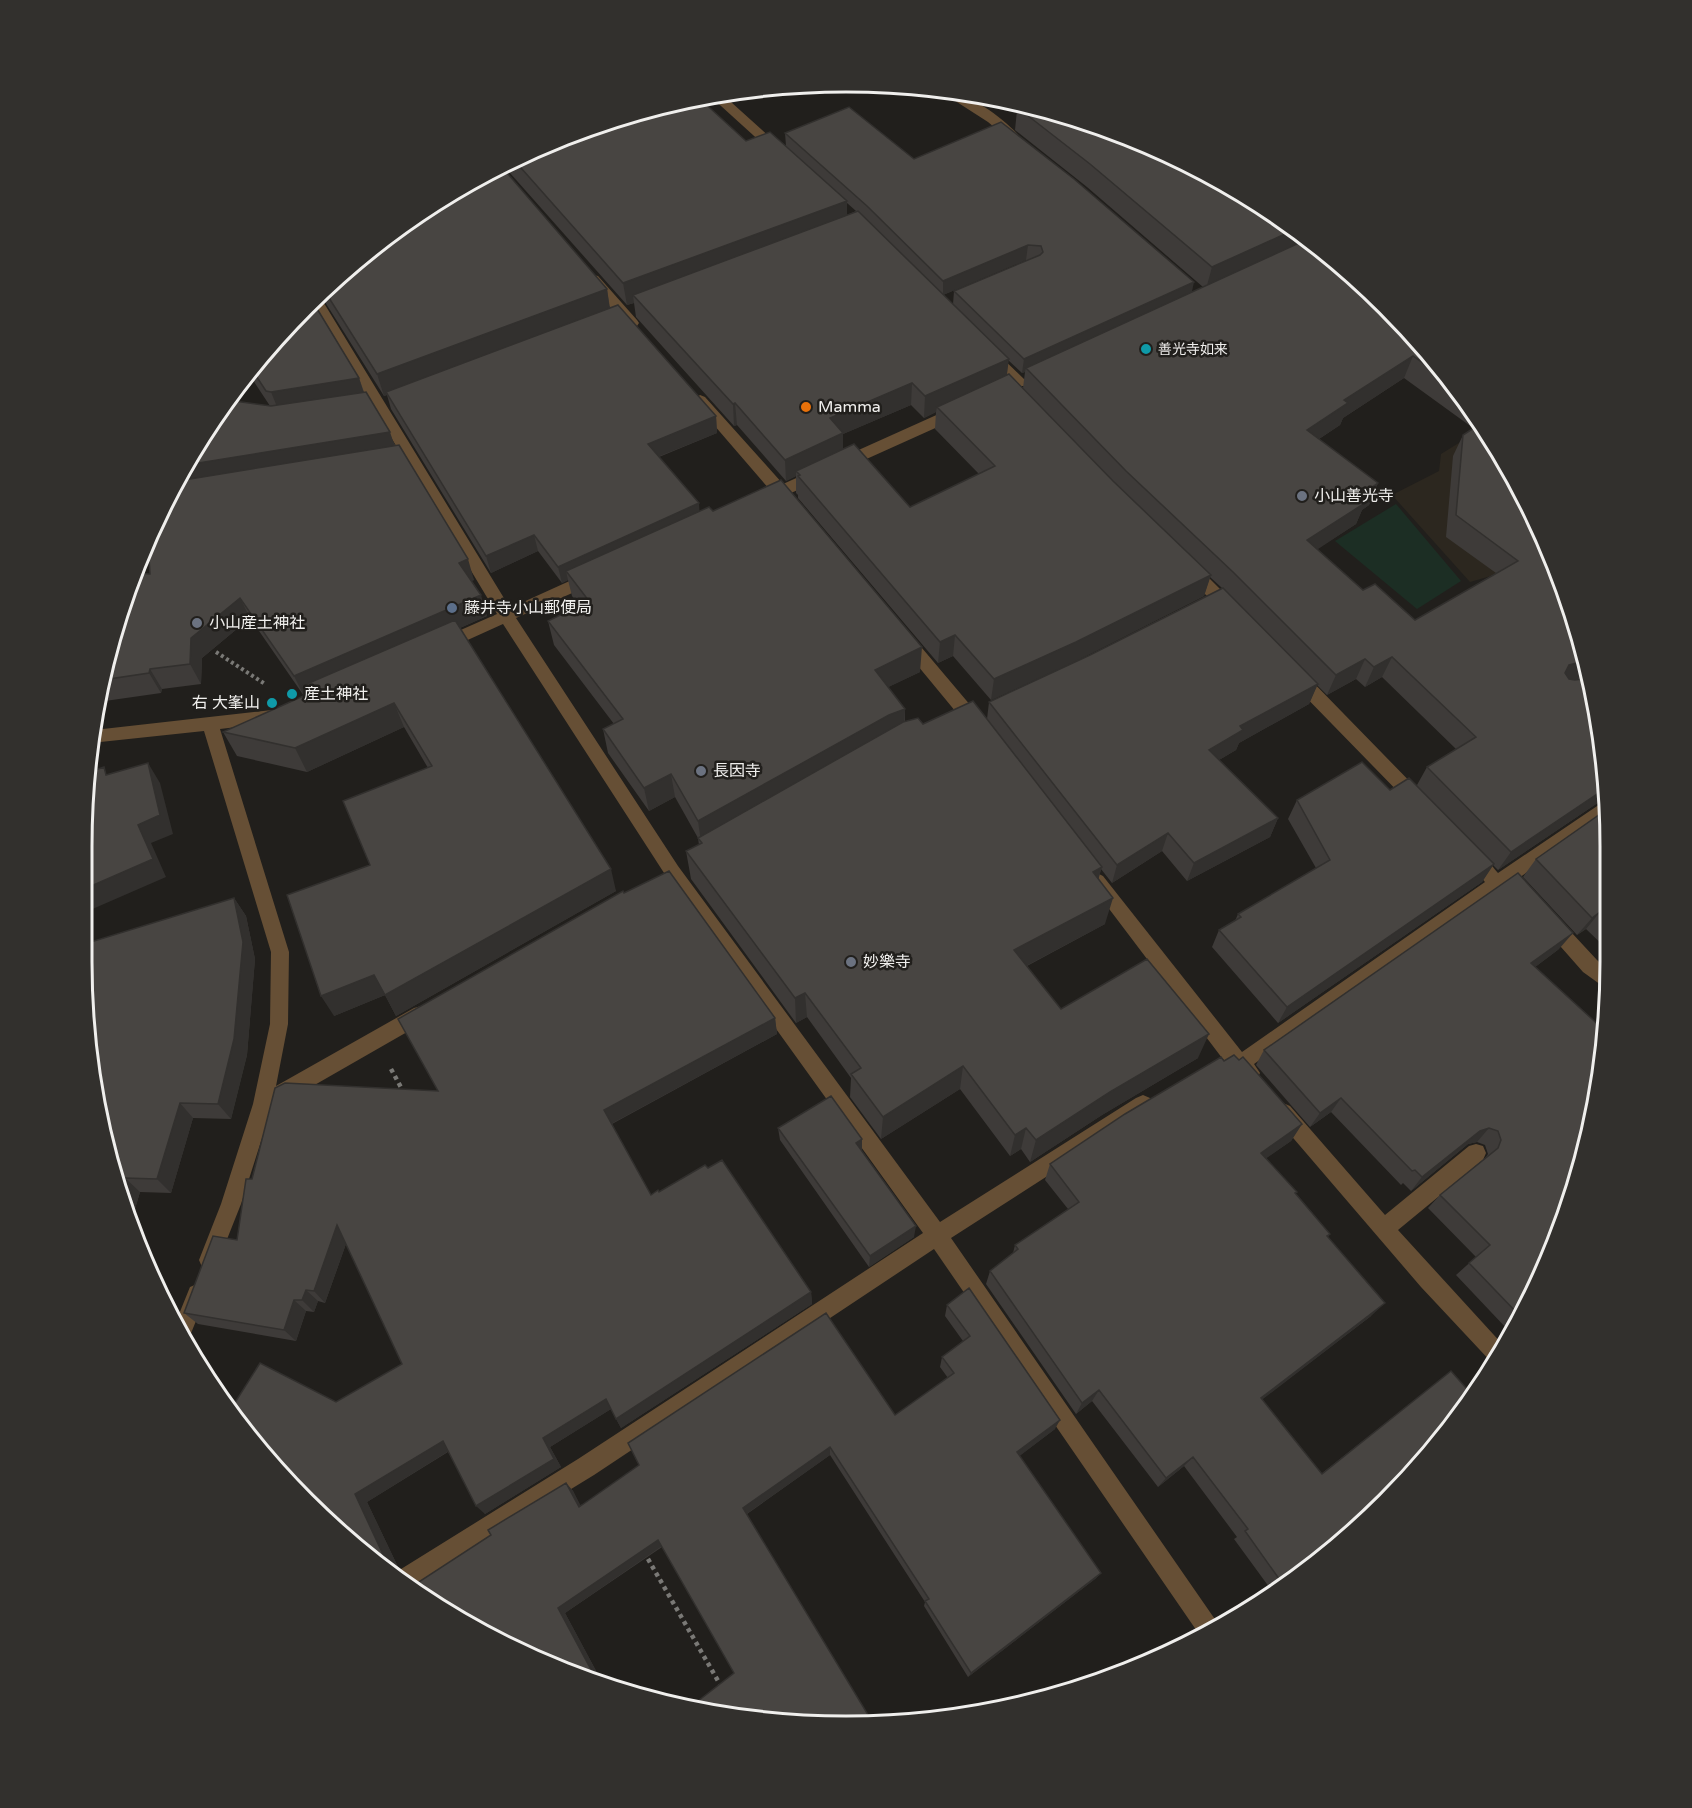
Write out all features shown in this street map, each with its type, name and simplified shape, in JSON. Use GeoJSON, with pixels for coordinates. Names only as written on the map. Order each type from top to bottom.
{"type":"FeatureCollection","features":[{"type":"Feature","properties":{"kind":"street"},"geometry":{"type":"LineString","coordinates":[[965,101],[992,119],[1028,148]]}},
{"type":"Feature","properties":{"kind":"street"},"geometry":{"type":"LineString","coordinates":[[725,102],[792,164]]}},
{"type":"Feature","properties":{"kind":"street"},"geometry":{"type":"LineString","coordinates":[[587,272],[640,332]]}},
{"type":"Feature","properties":{"kind":"street"},"geometry":{"type":"LineString","coordinates":[[319,305],[387,403],[413,458],[507,617],[677,868],[937,1234],[1206,1625]]}},
{"type":"Feature","properties":{"kind":"street"},"geometry":{"type":"LineString","coordinates":[[980,344],[1023,386]]}},
{"type":"Feature","properties":{"kind":"street"},"geometry":{"type":"LineString","coordinates":[[687,385],[796,509]]}},
{"type":"Feature","properties":{"kind":"street"},"geometry":{"type":"LineString","coordinates":[[359,409],[387,403]]}},
{"type":"Feature","properties":{"kind":"street"},"geometry":{"type":"LineString","coordinates":[[760,501],[967,407]]}},
{"type":"Feature","properties":{"kind":"street"},"geometry":{"type":"LineString","coordinates":[[390,461],[413,458]]}},
{"type":"Feature","properties":{"kind":"street"},"geometry":{"type":"LineString","coordinates":[[1179,560],[1244,624]]}},
{"type":"Feature","properties":{"kind":"street"},"geometry":{"type":"LineString","coordinates":[[430,650],[602,573]]}},
{"type":"Feature","properties":{"kind":"street"},"geometry":{"type":"LineString","coordinates":[[1199,608],[1219,598]]}},
{"type":"Feature","properties":{"kind":"street"},"geometry":{"type":"LineString","coordinates":[[896,628],[977,716],[986,737]]}},
{"type":"Feature","properties":{"kind":"street"},"geometry":{"type":"LineString","coordinates":[[1286,666],[1426,810]]}},
{"type":"Feature","properties":{"kind":"street"},"geometry":{"type":"LineString","coordinates":[[100,736],[210,725],[280,716],[289,712]]}},
{"type":"Feature","properties":{"kind":"street"},"geometry":{"type":"LineString","coordinates":[[950,726],[977,716]]}},
{"type":"Feature","properties":{"kind":"street"},"geometry":{"type":"LineString","coordinates":[[185,1325],[231,1204],[263,1104],[279,1024],[280,952],[210,725]]}},
{"type":"Feature","properties":{"kind":"street"},"geometry":{"type":"LineString","coordinates":[[1210,1064],[1235,1057],[1503,879],[1599,812]]}},
{"type":"Feature","properties":{"kind":"street"},"geometry":{"type":"LineString","coordinates":[[1458,842],[1503,879],[1523,892]]}},
{"type":"Feature","properties":{"kind":"street"},"geometry":{"type":"LineString","coordinates":[[1086,867],[1235,1057],[1383,1229],[1493,1349]]}},
{"type":"Feature","properties":{"kind":"street"},"geometry":{"type":"LineString","coordinates":[[652,882],[677,868]]}},
{"type":"Feature","properties":{"kind":"street"},"geometry":{"type":"LineString","coordinates":[[1538,909],[1600,974]]}},
{"type":"Feature","properties":{"kind":"street"},"geometry":{"type":"LineString","coordinates":[[263,1104],[437,1005]]}},
{"type":"Feature","properties":{"kind":"street"},"geometry":{"type":"LineString","coordinates":[[408,1576],[593,1462],[937,1234],[1160,1093]]}},
{"type":"Feature","properties":{"kind":"street"},"geometry":{"type":"LineString","coordinates":[[1383,1229],[1476,1153]]}},
{"type":"Feature","properties":{"kind":"path"},"geometry":{"type":"LineString","coordinates":[[216,652],[270,687]]}},
{"type":"Feature","properties":{"kind":"path"},"geometry":{"type":"LineString","coordinates":[[376,1040],[408,1101]]}},
{"type":"Feature","properties":{"kind":"path"},"geometry":{"type":"LineString","coordinates":[[639,1544],[726,1695]]}},
{"type":"Feature","properties":{"kind":"shaded area"},"geometry":{"type":"Polygon","coordinates":[[[1476,432],[1523,512],[1539,548],[1491,576],[1470,582],[1392,495],[1439,471],[1441,454],[1476,432]]]}},
{"type":"Feature","properties":{"kind":"green space"},"geometry":{"type":"Polygon","coordinates":[[[1396,504],[1461,581],[1417,609],[1335,541],[1396,504]]]}},
{"type":"Feature","properties":{"kind":"building"},"geometry":{"type":"Polygon","coordinates":[[[706,105],[746,141],[770,132],[847,201],[623,283],[519,166],[603,132],[651,117],[706,105]]]}},
{"type":"Feature","properties":{"kind":"building"},"geometry":{"type":"Polygon","coordinates":[[[849,107],[914,159],[1001,122],[1074,179],[1194,282],[1024,359],[954,291],[1040,255],[1043,252],[1041,246],[1028,245],[943,281],[867,206],[785,133],[849,107]]]}},
{"type":"Feature","properties":{"kind":"building"},"geometry":{"type":"Polygon","coordinates":[[[1025,113],[1089,132],[1180,169],[1223,193],[1286,234],[1212,267],[1090,164],[1025,113]]]}},
{"type":"Feature","properties":{"kind":"building"},"geometry":{"type":"Polygon","coordinates":[[[506,172],[607,289],[377,374],[329,297],[387,247],[427,219],[506,172]]]}},
{"type":"Feature","properties":{"kind":"building"},"geometry":{"type":"Polygon","coordinates":[[[858,211],[1009,359],[925,396],[912,383],[830,418],[843,433],[785,460],[735,403],[733,404],[633,295],[858,211]]]}},
{"type":"Feature","properties":{"kind":"building"},"geometry":{"type":"Polygon","coordinates":[[[1299,243],[1305,247],[1380,312],[1428,366],[1413,356],[1344,400],[1348,403],[1307,430],[1378,483],[1357,497],[1365,503],[1307,540],[1363,590],[1375,584],[1415,620],[1518,561],[1456,515],[1463,435],[1474,428],[1523,512],[1560,603],[1578,663],[1569,665],[1565,673],[1569,679],[1581,679],[1594,748],[1599,793],[1511,852],[1427,767],[1476,737],[1392,657],[1374,667],[1365,659],[1336,675],[1233,572],[1126,471],[1026,368],[1299,243]]]}},
{"type":"Feature","properties":{"kind":"building"},"geometry":{"type":"Polygon","coordinates":[[[618,305],[716,416],[648,444],[699,503],[558,567],[534,535],[486,556],[386,392],[618,305]]]}},
{"type":"Feature","properties":{"kind":"building"},"geometry":{"type":"Polygon","coordinates":[[[317,308],[359,378],[266,391],[256,376],[317,308]]]}},
{"type":"Feature","properties":{"kind":"building"},"geometry":{"type":"Polygon","coordinates":[[[1009,374],[1113,481],[1211,575],[1076,642],[994,679],[955,635],[940,642],[796,471],[854,444],[910,507],[995,466],[937,407],[1009,374]]]}},
{"type":"Feature","properties":{"kind":"building"},"geometry":{"type":"Polygon","coordinates":[[[366,392],[390,432],[197,463],[237,401],[271,406],[366,392]]]}},
{"type":"Feature","properties":{"kind":"building"},"geometry":{"type":"Polygon","coordinates":[[[399,445],[468,559],[459,563],[481,595],[294,676],[240,598],[191,638],[190,664],[150,669],[149,673],[111,679],[117,651],[143,574],[150,574],[149,557],[169,512],[187,479],[399,445]]]}},
{"type":"Feature","properties":{"kind":"building"},"geometry":{"type":"Polygon","coordinates":[[[781,480],[922,647],[875,670],[905,709],[889,715],[698,821],[671,774],[644,788],[603,729],[623,719],[548,621],[589,601],[566,571],[709,507],[713,511],[781,480]]]}},
{"type":"Feature","properties":{"kind":"building"},"geometry":{"type":"Polygon","coordinates":[[[1223,588],[1318,684],[1240,726],[1243,730],[1209,750],[1278,818],[1194,863],[1168,833],[1117,865],[989,702],[1090,655],[1223,588]]]}},
{"type":"Feature","properties":{"kind":"building"},"geometry":{"type":"Polygon","coordinates":[[[455,620],[611,869],[385,995],[374,975],[321,996],[287,895],[370,865],[343,801],[432,766],[394,703],[295,748],[223,732],[308,694],[302,686],[455,620]]]}},
{"type":"Feature","properties":{"kind":"building"},"geometry":{"type":"Polygon","coordinates":[[[973,701],[1102,867],[1093,872],[1113,898],[1014,950],[1061,1009],[1147,959],[1209,1034],[1110,1092],[1036,1140],[1026,1128],[1015,1135],[963,1066],[883,1117],[851,1074],[861,1068],[805,993],[795,998],[686,851],[702,843],[698,838],[903,722],[918,718],[923,724],[973,701]]]}},
{"type":"Feature","properties":{"kind":"building"},"geometry":{"type":"Polygon","coordinates":[[[1362,762],[1390,790],[1409,778],[1494,864],[1287,1007],[1219,930],[1241,917],[1238,914],[1330,860],[1297,800],[1362,762]]]}},
{"type":"Feature","properties":{"kind":"building"},"geometry":{"type":"Polygon","coordinates":[[[148,763],[160,815],[138,825],[153,859],[92,886],[93,797],[96,770],[104,767],[106,775],[148,763]]]}},
{"type":"Feature","properties":{"kind":"building"},"geometry":{"type":"Polygon","coordinates":[[[1599,815],[1600,912],[1592,918],[1536,859],[1599,815]]]}},
{"type":"Feature","properties":{"kind":"building"},"geometry":{"type":"Polygon","coordinates":[[[669,871],[775,1018],[604,1110],[651,1195],[705,1165],[708,1168],[722,1160],[811,1292],[616,1419],[606,1399],[543,1438],[554,1459],[476,1506],[443,1441],[355,1494],[385,1560],[312,1496],[247,1421],[235,1403],[260,1363],[336,1402],[402,1364],[337,1225],[314,1291],[306,1290],[302,1300],[294,1300],[284,1330],[184,1313],[213,1236],[237,1240],[246,1179],[252,1179],[275,1088],[285,1083],[438,1091],[398,1019],[623,891],[624,893],[669,871]]]}},
{"type":"Feature","properties":{"kind":"building"},"geometry":{"type":"Polygon","coordinates":[[[1518,873],[1573,933],[1531,963],[1598,1024],[1586,1109],[1575,1157],[1543,1251],[1515,1311],[1469,1263],[1490,1245],[1440,1195],[1498,1148],[1501,1140],[1498,1131],[1489,1128],[1480,1131],[1422,1177],[1415,1170],[1412,1171],[1341,1098],[1320,1113],[1264,1050],[1518,873]]]}},
{"type":"Feature","properties":{"kind":"building"},"geometry":{"type":"Polygon","coordinates":[[[234,898],[243,942],[234,1039],[218,1104],[180,1103],[157,1179],[125,1178],[124,1180],[117,1157],[98,1060],[93,1011],[92,942],[234,898]]]}},
{"type":"Feature","properties":{"kind":"building"},"geometry":{"type":"Polygon","coordinates":[[[1234,1055],[1239,1060],[1243,1057],[1302,1124],[1261,1153],[1297,1192],[1295,1193],[1330,1234],[1327,1236],[1385,1303],[1261,1398],[1322,1474],[1451,1371],[1467,1389],[1445,1421],[1380,1496],[1305,1561],[1279,1579],[1245,1531],[1248,1529],[1193,1457],[1166,1478],[1099,1390],[1082,1403],[990,1271],[1018,1249],[1015,1245],[1079,1202],[1050,1164],[1125,1114],[1221,1057],[1224,1061],[1234,1055]]]}},
{"type":"Feature","properties":{"kind":"building"},"geometry":{"type":"Polygon","coordinates":[[[831,1096],[862,1139],[856,1143],[916,1226],[870,1256],[778,1128],[831,1096]]]}},
{"type":"Feature","properties":{"kind":"building"},"geometry":{"type":"Polygon","coordinates":[[[969,1288],[1060,1420],[1017,1452],[1101,1573],[971,1673],[925,1601],[929,1599],[830,1447],[743,1508],[868,1716],[797,1715],[697,1702],[734,1673],[658,1540],[558,1608],[592,1672],[512,1639],[418,1583],[491,1535],[488,1530],[566,1483],[579,1507],[639,1465],[628,1443],[826,1313],[895,1415],[954,1373],[942,1357],[970,1336],[947,1305],[969,1288]]]}},
{"type":"Feature","properties":{"kind":"place","name":"善光寺如来"},"geometry":{"type":"Point","coordinates":[1146,349]}},
{"type":"Feature","properties":{"kind":"place","name":"Mamma"},"geometry":{"type":"Point","coordinates":[806,407]}},
{"type":"Feature","properties":{"kind":"place","name":"小山善光寺"},"geometry":{"type":"Point","coordinates":[1302,496]}},
{"type":"Feature","properties":{"kind":"place","name":"藤井寺小山郵便局"},"geometry":{"type":"Point","coordinates":[452,608]}},
{"type":"Feature","properties":{"kind":"place","name":"小山産土神社"},"geometry":{"type":"Point","coordinates":[197,623]}},
{"type":"Feature","properties":{"kind":"place","name":"産土神社"},"geometry":{"type":"Point","coordinates":[292,694]}},
{"type":"Feature","properties":{"kind":"place","name":"右 大峯山"},"geometry":{"type":"Point","coordinates":[272,703]}},
{"type":"Feature","properties":{"kind":"place","name":"長因寺"},"geometry":{"type":"Point","coordinates":[701,771]}},
{"type":"Feature","properties":{"kind":"place","name":"妙樂寺"},"geometry":{"type":"Point","coordinates":[851,962]}}]}
